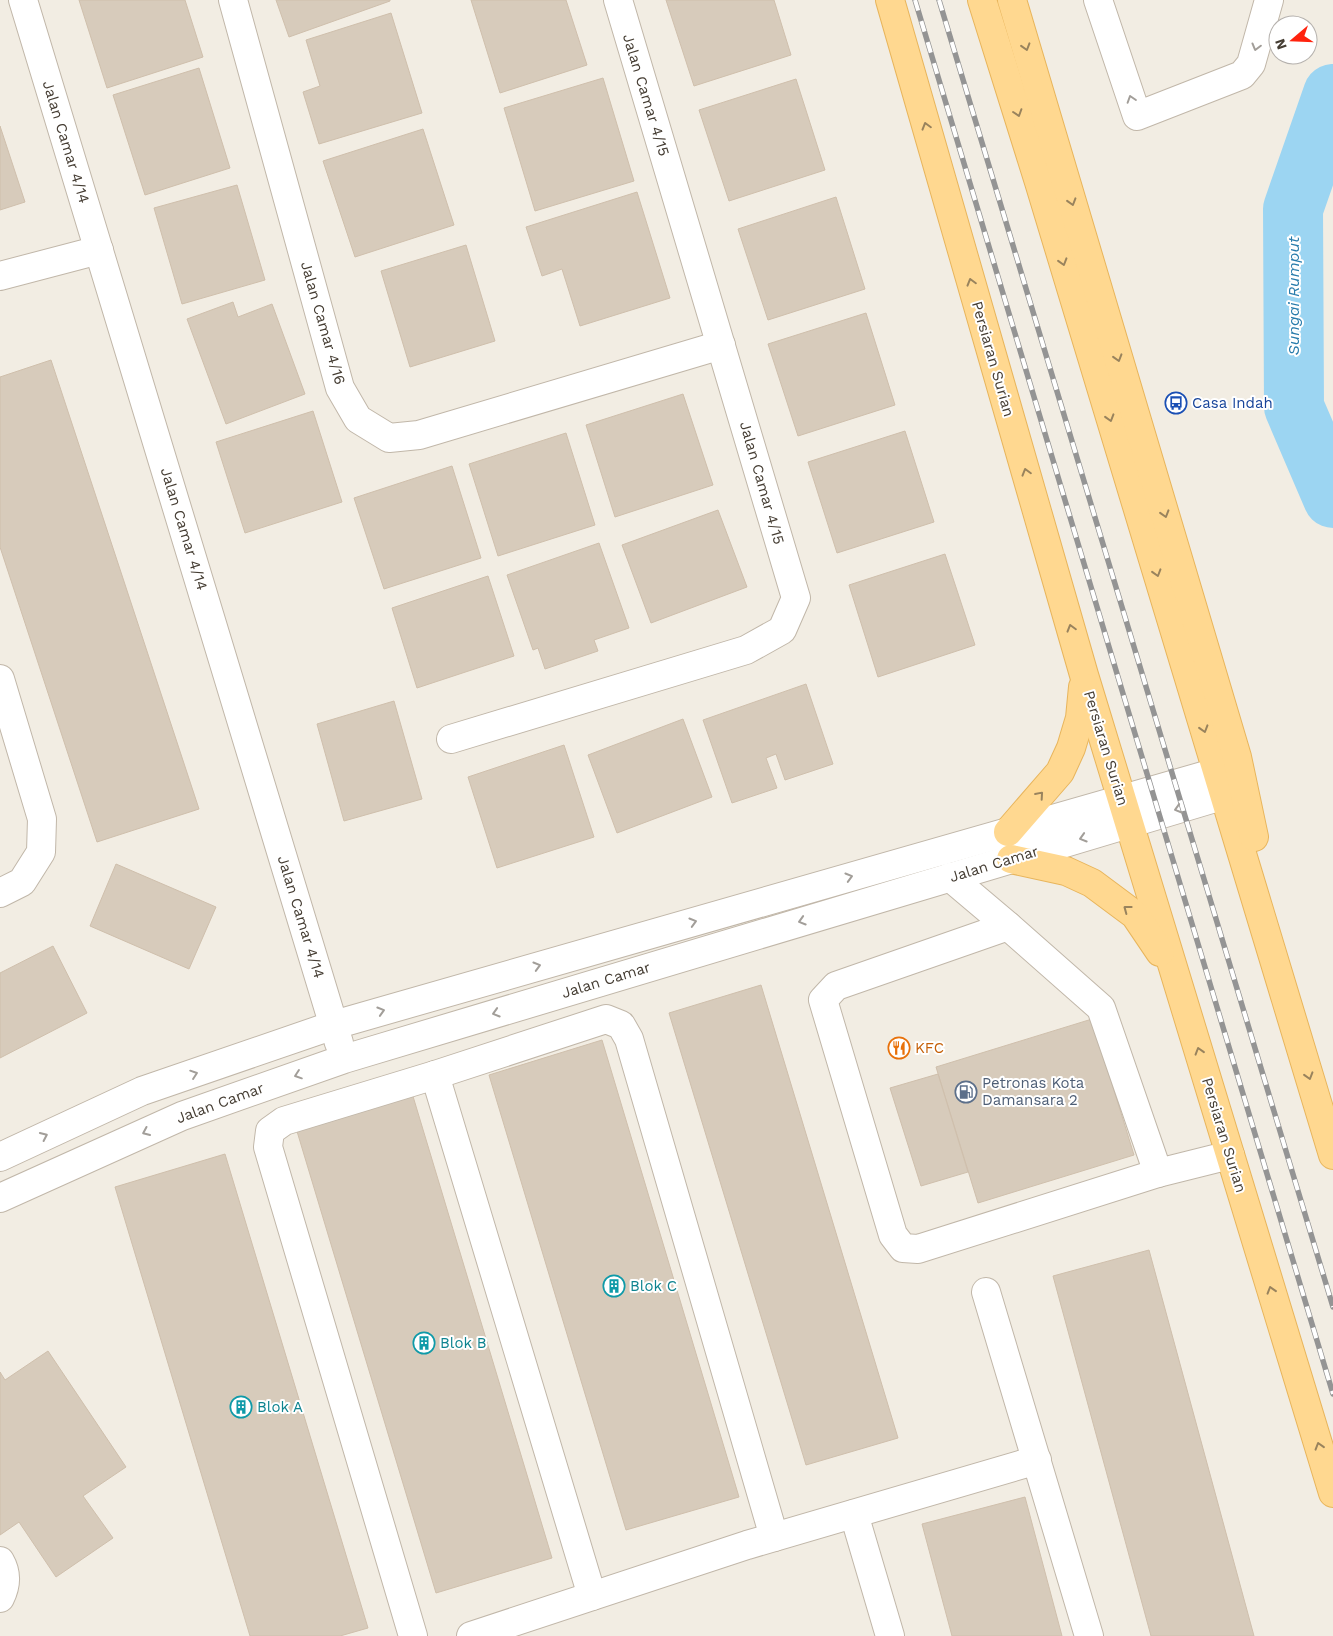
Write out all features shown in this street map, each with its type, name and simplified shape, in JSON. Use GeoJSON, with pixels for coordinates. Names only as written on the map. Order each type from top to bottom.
{"type":"FeatureCollection","features":[{"type":"Feature","properties":{"kind":"main road","name":"Persiaran Surian"},"geometry":{"type":"LineString","coordinates":[[890,0],[1084,675],[1333,1492]]}},
{"type":"Feature","properties":{"kind":"main road"},"geometry":{"type":"LineString","coordinates":[[982,0],[1042,191],[1333,1155]]}},
{"type":"Feature","properties":{"kind":"main road"},"geometry":{"type":"LineString","coordinates":[[1012,0],[1237,757],[1295,1030]]}},
{"type":"Feature","properties":{"kind":"main road"},"geometry":{"type":"LineString","coordinates":[[1008,832],[1060,772],[1071,748],[1080,718],[1084,675]]}},
{"type":"Feature","properties":{"kind":"main road"},"geometry":{"type":"LineString","coordinates":[[1011,859],[1066,871],[1092,883],[1135,915],[1176,976]]}},
{"type":"Feature","properties":{"kind":"street","name":"Jalan Camar 4/14"},"geometry":{"type":"LineString","coordinates":[[23,0],[344,1059]]}},
{"type":"Feature","properties":{"kind":"street","name":"Jalan Camar 4/16"},"geometry":{"type":"LineString","coordinates":[[232,0],[340,388],[358,419],[389,438],[420,436],[721,345]]}},
{"type":"Feature","properties":{"kind":"street","name":"Jalan Camar 4/15"},"geometry":{"type":"LineString","coordinates":[[452,739],[746,650],[782,630],[796,598],[618,0]]}},
{"type":"Feature","properties":{"kind":"street"},"geometry":{"type":"LineString","coordinates":[[1098,0],[1137,116],[1242,75],[1252,64],[1269,0]]}},
{"type":"Feature","properties":{"kind":"street"},"geometry":{"type":"LineString","coordinates":[[0,276],[99,250]]}},
{"type":"Feature","properties":{"kind":"street"},"geometry":{"type":"LineString","coordinates":[[0,679],[42,819],[41,852],[22,882],[0,893]]}},
{"type":"Feature","properties":{"kind":"street","name":"Jalan Camar"},"geometry":{"type":"LineString","coordinates":[[0,1157],[142,1091],[334,1025],[1008,832],[1126,811],[1221,784]]}},
{"type":"Feature","properties":{"kind":"street","name":"Jalan Camar"},"geometry":{"type":"LineString","coordinates":[[0,1198],[182,1116],[344,1059],[1011,859],[1126,811]]}},
{"type":"Feature","properties":{"kind":"street"},"geometry":{"type":"LineString","coordinates":[[950,877],[1101,1008],[1158,1173]]}},
{"type":"Feature","properties":{"kind":"street"},"geometry":{"type":"LineString","coordinates":[[1008,926],[836,986],[823,1000],[893,1235],[903,1248],[918,1249],[1158,1173],[1230,1155]]}},
{"type":"Feature","properties":{"kind":"street"},"geometry":{"type":"LineString","coordinates":[[413,1636],[268,1148],[270,1131],[284,1121],[435,1075],[606,1019],[621,1025],[629,1039],[774,1537]]}},
{"type":"Feature","properties":{"kind":"street"},"geometry":{"type":"LineString","coordinates":[[435,1075],[592,1596]]}},
{"type":"Feature","properties":{"kind":"street"},"geometry":{"type":"LineString","coordinates":[[986,1292],[1089,1636]]}},
{"type":"Feature","properties":{"kind":"street"},"geometry":{"type":"LineString","coordinates":[[472,1636],[774,1537],[1037,1460]]}},
{"type":"Feature","properties":{"kind":"street"},"geometry":{"type":"LineString","coordinates":[[854,1514],[890,1636]]}},
{"type":"Feature","properties":{"kind":"street"},"geometry":{"type":"LineString","coordinates":[[0,1561],[6,1580],[0,1598]]}},
{"type":"Feature","properties":{"kind":"building"},"geometry":{"type":"Polygon","coordinates":[[[79,0],[185,0],[203,57],[107,88],[79,0]]]}},
{"type":"Feature","properties":{"kind":"building"},"geometry":{"type":"Polygon","coordinates":[[[276,0],[390,0],[390,1],[289,37],[276,0]]]}},
{"type":"Feature","properties":{"kind":"building"},"geometry":{"type":"Polygon","coordinates":[[[471,0],[566,0],[587,65],[500,93],[471,0]]]}},
{"type":"Feature","properties":{"kind":"building"},"geometry":{"type":"Polygon","coordinates":[[[666,0],[774,0],[791,55],[694,86],[666,0]]]}},
{"type":"Feature","properties":{"kind":"building"},"geometry":{"type":"Polygon","coordinates":[[[391,13],[422,113],[319,144],[303,92],[320,86],[306,40],[391,13]]]}},
{"type":"Feature","properties":{"kind":"building"},"geometry":{"type":"Polygon","coordinates":[[[199,68],[230,168],[145,195],[113,95],[199,68]]]}},
{"type":"Feature","properties":{"kind":"building"},"geometry":{"type":"Polygon","coordinates":[[[603,78],[634,181],[535,211],[504,108],[603,78]]]}},
{"type":"Feature","properties":{"kind":"building"},"geometry":{"type":"Polygon","coordinates":[[[796,79],[825,170],[729,201],[699,110],[796,79]]]}},
{"type":"Feature","properties":{"kind":"building"},"geometry":{"type":"Polygon","coordinates":[[[0,126],[25,202],[0,210],[0,126]]]}},
{"type":"Feature","properties":{"kind":"building"},"geometry":{"type":"Polygon","coordinates":[[[423,129],[454,225],[355,257],[323,161],[423,129]]]}},
{"type":"Feature","properties":{"kind":"building"},"geometry":{"type":"Polygon","coordinates":[[[237,185],[265,280],[182,304],[154,208],[237,185]]]}},
{"type":"Feature","properties":{"kind":"building"},"geometry":{"type":"Polygon","coordinates":[[[637,192],[670,298],[580,326],[562,269],[542,276],[526,227],[637,192]]]}},
{"type":"Feature","properties":{"kind":"building"},"geometry":{"type":"Polygon","coordinates":[[[836,197],[865,289],[768,320],[738,229],[836,197]]]}},
{"type":"Feature","properties":{"kind":"building"},"geometry":{"type":"Polygon","coordinates":[[[466,245],[495,341],[410,367],[381,271],[466,245]]]}},
{"type":"Feature","properties":{"kind":"building"},"geometry":{"type":"Polygon","coordinates":[[[233,302],[238,317],[272,304],[305,394],[226,424],[187,319],[233,302]]]}},
{"type":"Feature","properties":{"kind":"building"},"geometry":{"type":"Polygon","coordinates":[[[866,313],[895,405],[798,436],[768,344],[866,313]]]}},
{"type":"Feature","properties":{"kind":"building"},"geometry":{"type":"Polygon","coordinates":[[[51,360],[199,809],[97,842],[0,547],[0,377],[51,360]]]}},
{"type":"Feature","properties":{"kind":"building"},"geometry":{"type":"Polygon","coordinates":[[[683,394],[713,485],[615,517],[586,425],[683,394]]]}},
{"type":"Feature","properties":{"kind":"building"},"geometry":{"type":"Polygon","coordinates":[[[313,411],[342,502],[245,533],[216,442],[313,411]]]}},
{"type":"Feature","properties":{"kind":"building"},"geometry":{"type":"Polygon","coordinates":[[[905,431],[934,522],[837,553],[808,462],[905,431]]]}},
{"type":"Feature","properties":{"kind":"building"},"geometry":{"type":"Polygon","coordinates":[[[566,433],[595,525],[498,556],[469,464],[566,433]]]}},
{"type":"Feature","properties":{"kind":"building"},"geometry":{"type":"Polygon","coordinates":[[[452,466],[481,558],[384,589],[354,498],[452,466]]]}},
{"type":"Feature","properties":{"kind":"building"},"geometry":{"type":"Polygon","coordinates":[[[718,510],[747,587],[651,623],[622,545],[718,510]]]}},
{"type":"Feature","properties":{"kind":"building"},"geometry":{"type":"Polygon","coordinates":[[[599,543],[629,628],[594,640],[598,651],[545,669],[538,648],[533,650],[507,575],[599,543]]]}},
{"type":"Feature","properties":{"kind":"building"},"geometry":{"type":"Polygon","coordinates":[[[945,554],[975,645],[878,677],[849,585],[945,554]]]}},
{"type":"Feature","properties":{"kind":"building"},"geometry":{"type":"Polygon","coordinates":[[[488,576],[514,656],[417,688],[392,608],[488,576]]]}},
{"type":"Feature","properties":{"kind":"building"},"geometry":{"type":"Polygon","coordinates":[[[806,684],[833,764],[785,780],[776,754],[766,758],[777,788],[732,803],[703,720],[806,684]]]}},
{"type":"Feature","properties":{"kind":"building"},"geometry":{"type":"Polygon","coordinates":[[[394,701],[422,799],[344,821],[317,724],[394,701]]]}},
{"type":"Feature","properties":{"kind":"building"},"geometry":{"type":"Polygon","coordinates":[[[683,719],[712,797],[617,833],[588,755],[683,719]]]}},
{"type":"Feature","properties":{"kind":"building"},"geometry":{"type":"Polygon","coordinates":[[[564,745],[594,837],[497,868],[468,777],[564,745]]]}},
{"type":"Feature","properties":{"kind":"building"},"geometry":{"type":"Polygon","coordinates":[[[116,864],[216,907],[189,969],[90,926],[116,864]]]}},
{"type":"Feature","properties":{"kind":"building"},"geometry":{"type":"Polygon","coordinates":[[[53,946],[87,1013],[0,1058],[0,973],[53,946]]]}},
{"type":"Feature","properties":{"kind":"building"},"geometry":{"type":"Polygon","coordinates":[[[761,985],[898,1438],[806,1465],[669,1013],[761,985]]]}},
{"type":"Feature","properties":{"kind":"building"},"geometry":{"type":"Polygon","coordinates":[[[1092,1019],[1134,1155],[978,1203],[936,1067],[1092,1019]]]}},
{"type":"Feature","properties":{"kind":"building","name":"Blok C"},"geometry":{"type":"Polygon","coordinates":[[[602,1040],[739,1497],[626,1530],[489,1075],[602,1040]]]}},
{"type":"Feature","properties":{"kind":"building"},"geometry":{"type":"Polygon","coordinates":[[[938,1074],[968,1172],[921,1186],[890,1088],[938,1074]]]}},
{"type":"Feature","properties":{"kind":"building","name":"Blok B"},"geometry":{"type":"Polygon","coordinates":[[[412,1093],[552,1558],[436,1593],[296,1128],[412,1093]]]}},
{"type":"Feature","properties":{"kind":"building","name":"Blok A"},"geometry":{"type":"Polygon","coordinates":[[[225,1154],[368,1628],[340,1636],[250,1636],[115,1187],[225,1154]]]}},
{"type":"Feature","properties":{"kind":"building"},"geometry":{"type":"Polygon","coordinates":[[[1149,1250],[1254,1636],[1151,1636],[1053,1276],[1149,1250]]]}},
{"type":"Feature","properties":{"kind":"building"},"geometry":{"type":"Polygon","coordinates":[[[48,1351],[126,1467],[83,1496],[113,1538],[56,1577],[19,1522],[0,1535],[0,1372],[5,1380],[48,1351]]]}},
{"type":"Feature","properties":{"kind":"building"},"geometry":{"type":"Polygon","coordinates":[[[1025,1497],[1062,1636],[952,1636],[922,1524],[1025,1497]]]}},
{"type":"Feature","properties":{"kind":"waterway","name":"Sungai Rumput"},"geometry":{"type":"LineString","coordinates":[[1333,94],[1293,209],[1294,407],[1333,498]]}},
{"type":"Feature","properties":{"kind":"railway"},"geometry":{"type":"LineString","coordinates":[[915,0],[1333,1394]]}},
{"type":"Feature","properties":{"kind":"railway"},"geometry":{"type":"LineString","coordinates":[[939,0],[1333,1307]]}},
{"type":"Feature","properties":{"kind":"place","name":"Casa Indah"},"geometry":{"type":"Point","coordinates":[1176,403]}},
{"type":"Feature","properties":{"kind":"place","name":"KFC"},"geometry":{"type":"Point","coordinates":[899,1048]}},
{"type":"Feature","properties":{"kind":"place","name":"Petronas Kota Damansara 2"},"geometry":{"type":"Point","coordinates":[966,1092]}},
{"type":"Feature","properties":{"kind":"place","name":"Blok C"},"geometry":{"type":"Point","coordinates":[614,1286]}},
{"type":"Feature","properties":{"kind":"place","name":"Blok B"},"geometry":{"type":"Point","coordinates":[424,1343]}},
{"type":"Feature","properties":{"kind":"place","name":"Blok A"},"geometry":{"type":"Point","coordinates":[241,1407]}}]}
